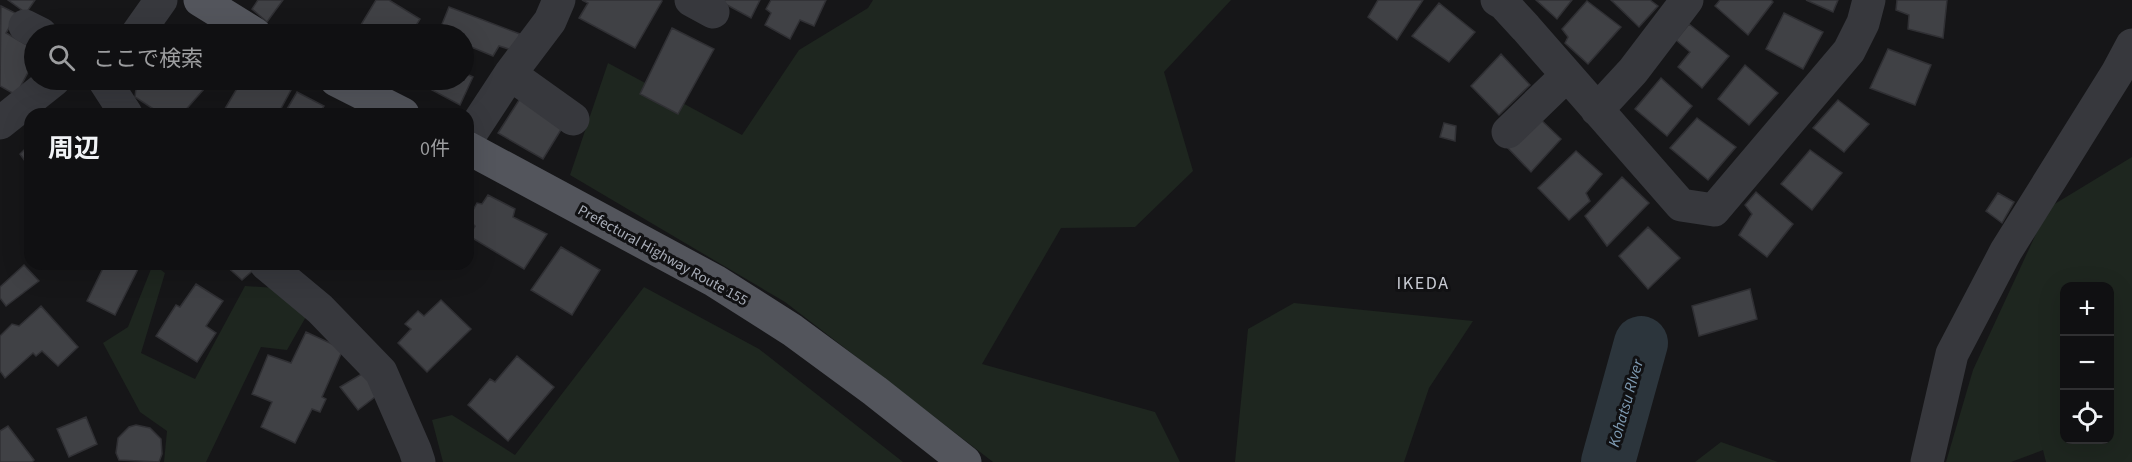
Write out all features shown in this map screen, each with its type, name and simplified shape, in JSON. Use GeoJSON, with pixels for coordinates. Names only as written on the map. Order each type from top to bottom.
{"type":"FeatureCollection","features":[{"type":"Feature","properties":{"kind":"main road"},"geometry":{"type":"LineString","coordinates":[[200,0],[239,24]]}},
{"type":"Feature","properties":{"kind":"main road"},"geometry":{"type":"LineString","coordinates":[[356,90],[391,108]]}},
{"type":"Feature","properties":{"kind":"main road","name":"Prefectural Highway Route 155"},"geometry":{"type":"LineString","coordinates":[[474,151],[715,280],[792,330],[875,391],[965,462]]}},
{"type":"Feature","properties":{"kind":"street"},"geometry":{"type":"LineString","coordinates":[[144,24],[161,0]]}},
{"type":"Feature","properties":{"kind":"street"},"geometry":{"type":"LineString","coordinates":[[474,129],[510,74],[550,21],[559,0]]}},
{"type":"Feature","properties":{"kind":"street"},"geometry":{"type":"LineString","coordinates":[[1597,110],[1633,71],[1687,0]]}},
{"type":"Feature","properties":{"kind":"street"},"geometry":{"type":"LineString","coordinates":[[1502,1],[1681,205],[1714,210],[1849,51],[1863,23],[1869,0]]}},
{"type":"Feature","properties":{"kind":"street"},"geometry":{"type":"LineString","coordinates":[[1927,462],[1952,354],[2006,251],[2117,73],[2132,45]]}},
{"type":"Feature","properties":{"kind":"street"},"geometry":{"type":"LineString","coordinates":[[510,74],[573,120]]}},
{"type":"Feature","properties":{"kind":"street"},"geometry":{"type":"LineString","coordinates":[[1508,132],[1566,76]]}},
{"type":"Feature","properties":{"kind":"street"},"geometry":{"type":"LineString","coordinates":[[0,123],[41,90]]}},
{"type":"Feature","properties":{"kind":"street"},"geometry":{"type":"LineString","coordinates":[[110,90],[122,108]]}},
{"type":"Feature","properties":{"kind":"street"},"geometry":{"type":"LineString","coordinates":[[273,270],[320,309],[381,372],[419,462]]}},
{"type":"Feature","properties":{"kind":"shaded area"},"geometry":{"type":"Polygon","coordinates":[[[873,0],[1231,0],[1164,72],[1193,171],[1135,227],[1061,228],[982,364],[1155,412],[1180,462],[993,462],[785,302],[570,175],[608,63],[742,135],[799,50],[868,8],[873,0]]]}},
{"type":"Feature","properties":{"kind":"shaded area"},"geometry":{"type":"Polygon","coordinates":[[[2132,157],[2132,462],[2046,462],[2043,450],[2011,462],[1946,462],[1973,370],[2048,208],[2132,157]]]}},
{"type":"Feature","properties":{"kind":"shaded area"},"geometry":{"type":"Polygon","coordinates":[[[151,270],[161,270],[165,273],[141,353],[195,379],[245,286],[276,288],[307,315],[287,350],[261,347],[206,462],[164,462],[167,431],[140,412],[103,343],[128,327],[151,270]]]}},
{"type":"Feature","properties":{"kind":"shaded area"},"geometry":{"type":"Polygon","coordinates":[[[644,287],[759,349],[903,462],[443,462],[432,420],[452,415],[515,455],[644,287]]]}},
{"type":"Feature","properties":{"kind":"shaded area"},"geometry":{"type":"Polygon","coordinates":[[[1294,303],[1473,321],[1429,388],[1404,462],[1235,462],[1248,329],[1294,303]]]}},
{"type":"Feature","properties":{"kind":"shaded area"},"geometry":{"type":"Polygon","coordinates":[[[1721,442],[1778,462],[1695,462],[1721,442]]]}},
{"type":"Feature","properties":{"kind":"building"},"geometry":{"type":"Polygon","coordinates":[[[8,0],[35,0],[26,13],[8,0]]]}},
{"type":"Feature","properties":{"kind":"building"},"geometry":{"type":"Polygon","coordinates":[[[258,0],[283,0],[267,22],[252,9],[258,0]]]}},
{"type":"Feature","properties":{"kind":"building"},"geometry":{"type":"Polygon","coordinates":[[[376,0],[389,0],[420,19],[417,24],[361,24],[376,0]]]}},
{"type":"Feature","properties":{"kind":"building"},"geometry":{"type":"Polygon","coordinates":[[[582,0],[662,1],[635,48],[579,18],[588,3],[582,0]]]}},
{"type":"Feature","properties":{"kind":"building"},"geometry":{"type":"Polygon","coordinates":[[[718,0],[760,0],[751,18],[718,0]]]}},
{"type":"Feature","properties":{"kind":"building"},"geometry":{"type":"Polygon","coordinates":[[[771,0],[826,0],[814,26],[800,20],[790,39],[765,25],[771,13],[766,9],[771,0]]]}},
{"type":"Feature","properties":{"kind":"building"},"geometry":{"type":"Polygon","coordinates":[[[1378,0],[1423,0],[1397,40],[1368,17],[1378,0]]]}},
{"type":"Feature","properties":{"kind":"building"},"geometry":{"type":"Polygon","coordinates":[[[1536,0],[1572,0],[1557,19],[1536,0]]]}},
{"type":"Feature","properties":{"kind":"building"},"geometry":{"type":"Polygon","coordinates":[[[1611,0],[1650,0],[1658,6],[1639,27],[1611,0]]]}},
{"type":"Feature","properties":{"kind":"building"},"geometry":{"type":"Polygon","coordinates":[[[1720,0],[1771,0],[1773,2],[1748,35],[1715,6],[1720,0]]]}},
{"type":"Feature","properties":{"kind":"building"},"geometry":{"type":"Polygon","coordinates":[[[1806,0],[1838,0],[1833,12],[1806,0]]]}},
{"type":"Feature","properties":{"kind":"building"},"geometry":{"type":"Polygon","coordinates":[[[1897,0],[1947,0],[1943,38],[1908,29],[1909,15],[1896,10],[1897,0]]]}},
{"type":"Feature","properties":{"kind":"building"},"geometry":{"type":"Polygon","coordinates":[[[1587,1],[1621,27],[1588,64],[1565,43],[1568,37],[1562,29],[1587,1]]]}},
{"type":"Feature","properties":{"kind":"building"},"geometry":{"type":"Polygon","coordinates":[[[1439,3],[1475,32],[1449,62],[1412,36],[1439,3]]]}},
{"type":"Feature","properties":{"kind":"building"},"geometry":{"type":"Polygon","coordinates":[[[1,6],[17,14],[6,33],[24,43],[24,80],[16,95],[0,86],[1,6]]]}},
{"type":"Feature","properties":{"kind":"building"},"geometry":{"type":"Polygon","coordinates":[[[449,7],[520,34],[512,50],[499,46],[493,56],[474,48],[474,24],[442,24],[449,7]]]}},
{"type":"Feature","properties":{"kind":"building"},"geometry":{"type":"Polygon","coordinates":[[[1784,13],[1823,32],[1803,69],[1766,49],[1784,13]]]}},
{"type":"Feature","properties":{"kind":"building"},"geometry":{"type":"Polygon","coordinates":[[[1689,24],[1729,56],[1702,88],[1678,67],[1690,52],[1676,40],[1689,24]]]}},
{"type":"Feature","properties":{"kind":"building"},"geometry":{"type":"Polygon","coordinates":[[[672,28],[714,49],[678,114],[640,94],[672,28]]]}},
{"type":"Feature","properties":{"kind":"building"},"geometry":{"type":"Polygon","coordinates":[[[1888,49],[1931,65],[1915,105],[1870,88],[1888,49]]]}},
{"type":"Feature","properties":{"kind":"building"},"geometry":{"type":"Polygon","coordinates":[[[1501,54],[1530,85],[1499,115],[1471,86],[1501,54]]]}},
{"type":"Feature","properties":{"kind":"building"},"geometry":{"type":"Polygon","coordinates":[[[1745,65],[1778,93],[1749,125],[1718,99],[1745,65]]]}},
{"type":"Feature","properties":{"kind":"building"},"geometry":{"type":"Polygon","coordinates":[[[1661,78],[1692,106],[1667,136],[1635,109],[1661,78]]]}},
{"type":"Feature","properties":{"kind":"building"},"geometry":{"type":"Polygon","coordinates":[[[136,90],[203,90],[187,108],[152,108],[135,97],[136,90]]]}},
{"type":"Feature","properties":{"kind":"building"},"geometry":{"type":"Polygon","coordinates":[[[236,90],[291,90],[281,108],[225,108],[236,90]]]}},
{"type":"Feature","properties":{"kind":"building"},"geometry":{"type":"Polygon","coordinates":[[[432,90],[467,90],[460,105],[432,90]]]}},
{"type":"Feature","properties":{"kind":"building"},"geometry":{"type":"Polygon","coordinates":[[[297,92],[324,106],[323,108],[288,108],[297,92]]]}},
{"type":"Feature","properties":{"kind":"building"},"geometry":{"type":"Polygon","coordinates":[[[523,94],[567,120],[543,159],[498,133],[523,94]]]}},
{"type":"Feature","properties":{"kind":"building"},"geometry":{"type":"Polygon","coordinates":[[[1838,100],[1869,124],[1844,152],[1813,128],[1838,100]]]}},
{"type":"Feature","properties":{"kind":"building"},"geometry":{"type":"Polygon","coordinates":[[[1536,115],[1561,139],[1531,172],[1504,144],[1536,115]]]}},
{"type":"Feature","properties":{"kind":"building"},"geometry":{"type":"Polygon","coordinates":[[[1697,118],[1736,147],[1708,180],[1670,148],[1697,118]]]}},
{"type":"Feature","properties":{"kind":"building"},"geometry":{"type":"Polygon","coordinates":[[[1444,123],[1456,126],[1455,141],[1440,137],[1444,123]]]}},
{"type":"Feature","properties":{"kind":"building"},"geometry":{"type":"Polygon","coordinates":[[[1810,150],[1842,173],[1812,210],[1781,184],[1810,150]]]}},
{"type":"Feature","properties":{"kind":"building"},"geometry":{"type":"Polygon","coordinates":[[[1576,151],[1602,174],[1586,193],[1590,201],[1569,220],[1538,188],[1576,151]]]}},
{"type":"Feature","properties":{"kind":"building"},"geometry":{"type":"Polygon","coordinates":[[[1622,177],[1649,203],[1607,246],[1585,216],[1622,177]]]}},
{"type":"Feature","properties":{"kind":"building"},"geometry":{"type":"Polygon","coordinates":[[[1756,192],[1793,224],[1767,257],[1739,235],[1752,214],[1745,205],[1756,192]]]}},
{"type":"Feature","properties":{"kind":"building"},"geometry":{"type":"Polygon","coordinates":[[[1998,193],[2014,202],[2002,223],[1986,211],[1998,193]]]}},
{"type":"Feature","properties":{"kind":"building"},"geometry":{"type":"Polygon","coordinates":[[[488,195],[515,209],[513,217],[547,234],[524,269],[474,239],[474,208],[477,203],[482,204],[488,195]]]}},
{"type":"Feature","properties":{"kind":"building"},"geometry":{"type":"Polygon","coordinates":[[[1648,227],[1680,258],[1648,289],[1619,256],[1648,227]]]}},
{"type":"Feature","properties":{"kind":"building"},"geometry":{"type":"Polygon","coordinates":[[[561,247],[600,270],[572,315],[531,290],[561,247]]]}},
{"type":"Feature","properties":{"kind":"building"},"geometry":{"type":"Polygon","coordinates":[[[24,265],[24,270],[29,270],[39,281],[6,306],[0,298],[0,287],[24,265]]]}},
{"type":"Feature","properties":{"kind":"building"},"geometry":{"type":"Polygon","coordinates":[[[102,270],[138,270],[115,315],[87,301],[102,270]]]}},
{"type":"Feature","properties":{"kind":"building"},"geometry":{"type":"Polygon","coordinates":[[[231,270],[253,270],[242,280],[231,270]]]}},
{"type":"Feature","properties":{"kind":"building"},"geometry":{"type":"Polygon","coordinates":[[[196,284],[223,301],[206,326],[216,333],[197,362],[156,336],[176,305],[180,307],[196,284]]]}},
{"type":"Feature","properties":{"kind":"building"},"geometry":{"type":"Polygon","coordinates":[[[1750,289],[1757,319],[1699,336],[1692,306],[1750,289]]]}},
{"type":"Feature","properties":{"kind":"building"},"geometry":{"type":"Polygon","coordinates":[[[441,300],[471,329],[427,372],[398,343],[411,329],[405,324],[418,311],[424,316],[441,300]]]}},
{"type":"Feature","properties":{"kind":"building"},"geometry":{"type":"Polygon","coordinates":[[[41,306],[78,347],[58,366],[42,351],[36,356],[33,353],[5,378],[0,371],[0,336],[12,324],[19,326],[41,306]]]}},
{"type":"Feature","properties":{"kind":"building"},"geometry":{"type":"Polygon","coordinates":[[[306,332],[343,349],[322,397],[326,399],[320,412],[312,409],[295,443],[261,427],[272,402],[252,394],[268,355],[291,363],[306,332]]]}},
{"type":"Feature","properties":{"kind":"building"},"geometry":{"type":"Polygon","coordinates":[[[517,356],[554,387],[508,441],[468,405],[490,379],[495,382],[517,356]]]}},
{"type":"Feature","properties":{"kind":"building"},"geometry":{"type":"Polygon","coordinates":[[[370,369],[384,390],[358,410],[340,387],[370,369]]]}},
{"type":"Feature","properties":{"kind":"building"},"geometry":{"type":"Polygon","coordinates":[[[86,417],[97,444],[69,457],[57,429],[86,417]]]}},
{"type":"Feature","properties":{"kind":"building"},"geometry":{"type":"Polygon","coordinates":[[[136,425],[150,428],[161,439],[162,454],[159,462],[119,460],[116,453],[118,438],[129,427],[136,425]]]}},
{"type":"Feature","properties":{"kind":"building"},"geometry":{"type":"Polygon","coordinates":[[[8,426],[34,460],[32,462],[0,462],[0,431],[8,426]]]}},
{"type":"Feature","properties":{"kind":"waterway","name":"Kohatsu RIver"},"geometry":{"type":"LineString","coordinates":[[1608,462],[1641,343]]}},
{"type":"Feature","properties":{"kind":"district","name":"IKEDA"},"geometry":{"type":"Point","coordinates":[1423,283]}}]}
